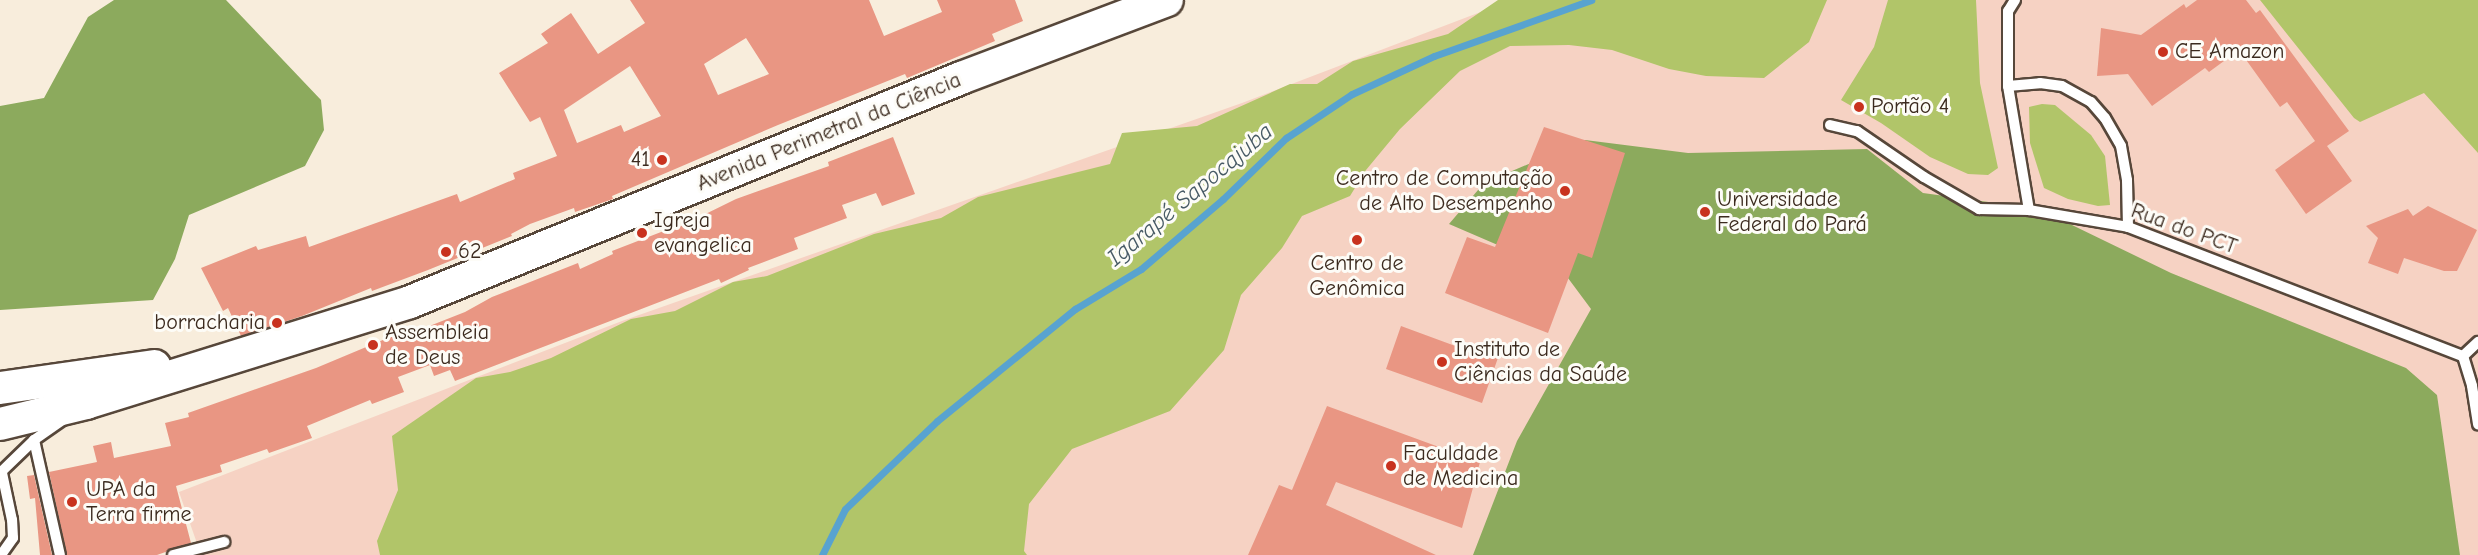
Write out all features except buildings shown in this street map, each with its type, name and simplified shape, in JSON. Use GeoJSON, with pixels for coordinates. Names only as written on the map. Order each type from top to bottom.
{"type":"FeatureCollection","features":[{"type":"Feature","properties":{"kind":"main road","name":"Avenida Perimetral da Ciência"},"geometry":{"type":"LineString","coordinates":[[0,424],[86,403],[410,302],[950,83],[1167,0]]}},
{"type":"Feature","properties":{"kind":"main road","name":"Avenida Perimetral da Ciência"},"geometry":{"type":"LineString","coordinates":[[0,388],[255,352]]}},
{"type":"Feature","properties":{"kind":"lane"},"geometry":{"type":"LineString","coordinates":[[2015,0],[2008,11],[2008,86],[2029,210]]}},
{"type":"Feature","properties":{"kind":"lane"},"geometry":{"type":"LineString","coordinates":[[2008,86],[2040,83],[2062,86],[2091,102],[2105,118],[2121,146],[2127,180],[2128,227]]}},
{"type":"Feature","properties":{"kind":"lane","name":"Rua do PCT"},"geometry":{"type":"LineString","coordinates":[[1830,125],[1857,131],[1924,177],[1979,208],[2029,210],[2128,227],[2463,356]]}},
{"type":"Feature","properties":{"kind":"lane"},"geometry":{"type":"LineString","coordinates":[[2478,342],[2463,356],[2472,386],[2478,425]]}},
{"type":"Feature","properties":{"kind":"lane"},"geometry":{"type":"LineString","coordinates":[[1,555],[12,538],[12,520],[1,473],[34,440],[86,403]]}},
{"type":"Feature","properties":{"kind":"lane"},"geometry":{"type":"LineString","coordinates":[[34,440],[60,555]]}},
{"type":"Feature","properties":{"kind":"lane"},"geometry":{"type":"LineString","coordinates":[[173,555],[224,542]]}},
{"type":"Feature","properties":{"kind":"shaded area","name":"Universidade Federal do Pará"},"geometry":{"type":"Polygon","coordinates":[[[1512,0],[2478,0],[2478,555],[176,555],[199,549],[179,492],[622,321],[1242,103],[1512,0]]]}},
{"type":"Feature","properties":{"kind":"green space"},"geometry":{"type":"Polygon","coordinates":[[[114,0],[226,0],[321,100],[324,130],[305,166],[189,215],[175,259],[153,300],[0,310],[0,106],[44,98],[88,17],[114,0]]]}},
{"type":"Feature","properties":{"kind":"green space"},"geometry":{"type":"Polygon","coordinates":[[[1498,0],[1827,0],[1809,42],[1764,78],[1706,76],[1669,69],[1612,50],[1569,45],[1510,46],[1460,71],[1400,129],[1366,170],[1350,196],[1302,216],[1282,248],[1241,295],[1224,350],[1170,411],[1072,449],[1029,504],[1024,551],[1027,555],[380,555],[377,541],[398,490],[392,436],[476,378],[510,372],[551,358],[631,319],[675,311],[733,282],[767,276],[874,234],[941,218],[978,197],[1110,164],[1122,133],[1197,126],[1290,84],[1317,84],[1353,61],[1448,34],[1498,0]]]}},
{"type":"Feature","properties":{"kind":"green space"},"geometry":{"type":"Polygon","coordinates":[[[1888,0],[1976,0],[1980,83],[1998,168],[1988,175],[1968,174],[1930,157],[1881,123],[1841,100],[1874,47],[1888,0]]]}},
{"type":"Feature","properties":{"kind":"green space"},"geometry":{"type":"Polygon","coordinates":[[[2260,0],[2478,0],[2478,153],[2424,93],[2360,122],[2354,118],[2260,0]]]}},
{"type":"Feature","properties":{"kind":"green space"},"geometry":{"type":"Polygon","coordinates":[[[2042,104],[2055,105],[2091,135],[2105,156],[2110,205],[2098,206],[2068,199],[2044,188],[2030,143],[2029,107],[2042,104]]]}},
{"type":"Feature","properties":{"kind":"green space"},"geometry":{"type":"Polygon","coordinates":[[[1585,140],[1688,153],[1867,149],[1923,193],[2039,209],[2171,273],[2406,368],[2437,395],[2460,555],[1473,555],[1517,441],[1591,309],[1565,274],[1449,224],[1484,183],[1585,140]]]}},
{"type":"Feature","properties":{"kind":"waterway","name":"Igarapé Sapocajuba"},"geometry":{"type":"LineString","coordinates":[[822,555],[845,509],[937,421],[1075,309],[1141,269],[1223,199],[1286,138],[1352,94],[1434,56],[1591,0]]}},
{"type":"Feature","properties":{"kind":"place","name":"CE Amazon"},"geometry":{"type":"Point","coordinates":[2163,52]}},
{"type":"Feature","properties":{"kind":"place","name":"Portão 4"},"geometry":{"type":"Point","coordinates":[1859,107]}},
{"type":"Feature","properties":{"kind":"place","name":"41"},"geometry":{"type":"Point","coordinates":[662,160]}},
{"type":"Feature","properties":{"kind":"place","name":"Centro de Computação de Alto Desempenho"},"geometry":{"type":"Point","coordinates":[1565,191]}},
{"type":"Feature","properties":{"kind":"place","name":"Universidade Federal do Pará"},"geometry":{"type":"Point","coordinates":[1705,212]}},
{"type":"Feature","properties":{"kind":"place","name":"Igreja evangelica"},"geometry":{"type":"Point","coordinates":[642,233]}},
{"type":"Feature","properties":{"kind":"place","name":"Centro de Genômica"},"geometry":{"type":"Point","coordinates":[1357,240]}},
{"type":"Feature","properties":{"kind":"place","name":"62"},"geometry":{"type":"Point","coordinates":[446,252]}},
{"type":"Feature","properties":{"kind":"place","name":"borracharia"},"geometry":{"type":"Point","coordinates":[277,323]}},
{"type":"Feature","properties":{"kind":"place","name":"Assembleia de Deus"},"geometry":{"type":"Point","coordinates":[373,345]}},
{"type":"Feature","properties":{"kind":"place","name":"Instituto de Ciências da Saúde"},"geometry":{"type":"Point","coordinates":[1442,362]}},
{"type":"Feature","properties":{"kind":"place","name":"Faculdade de Medicina"},"geometry":{"type":"Point","coordinates":[1391,466]}},
{"type":"Feature","properties":{"kind":"place","name":"UPA da Terra firme"},"geometry":{"type":"Point","coordinates":[72,502]}}]}
